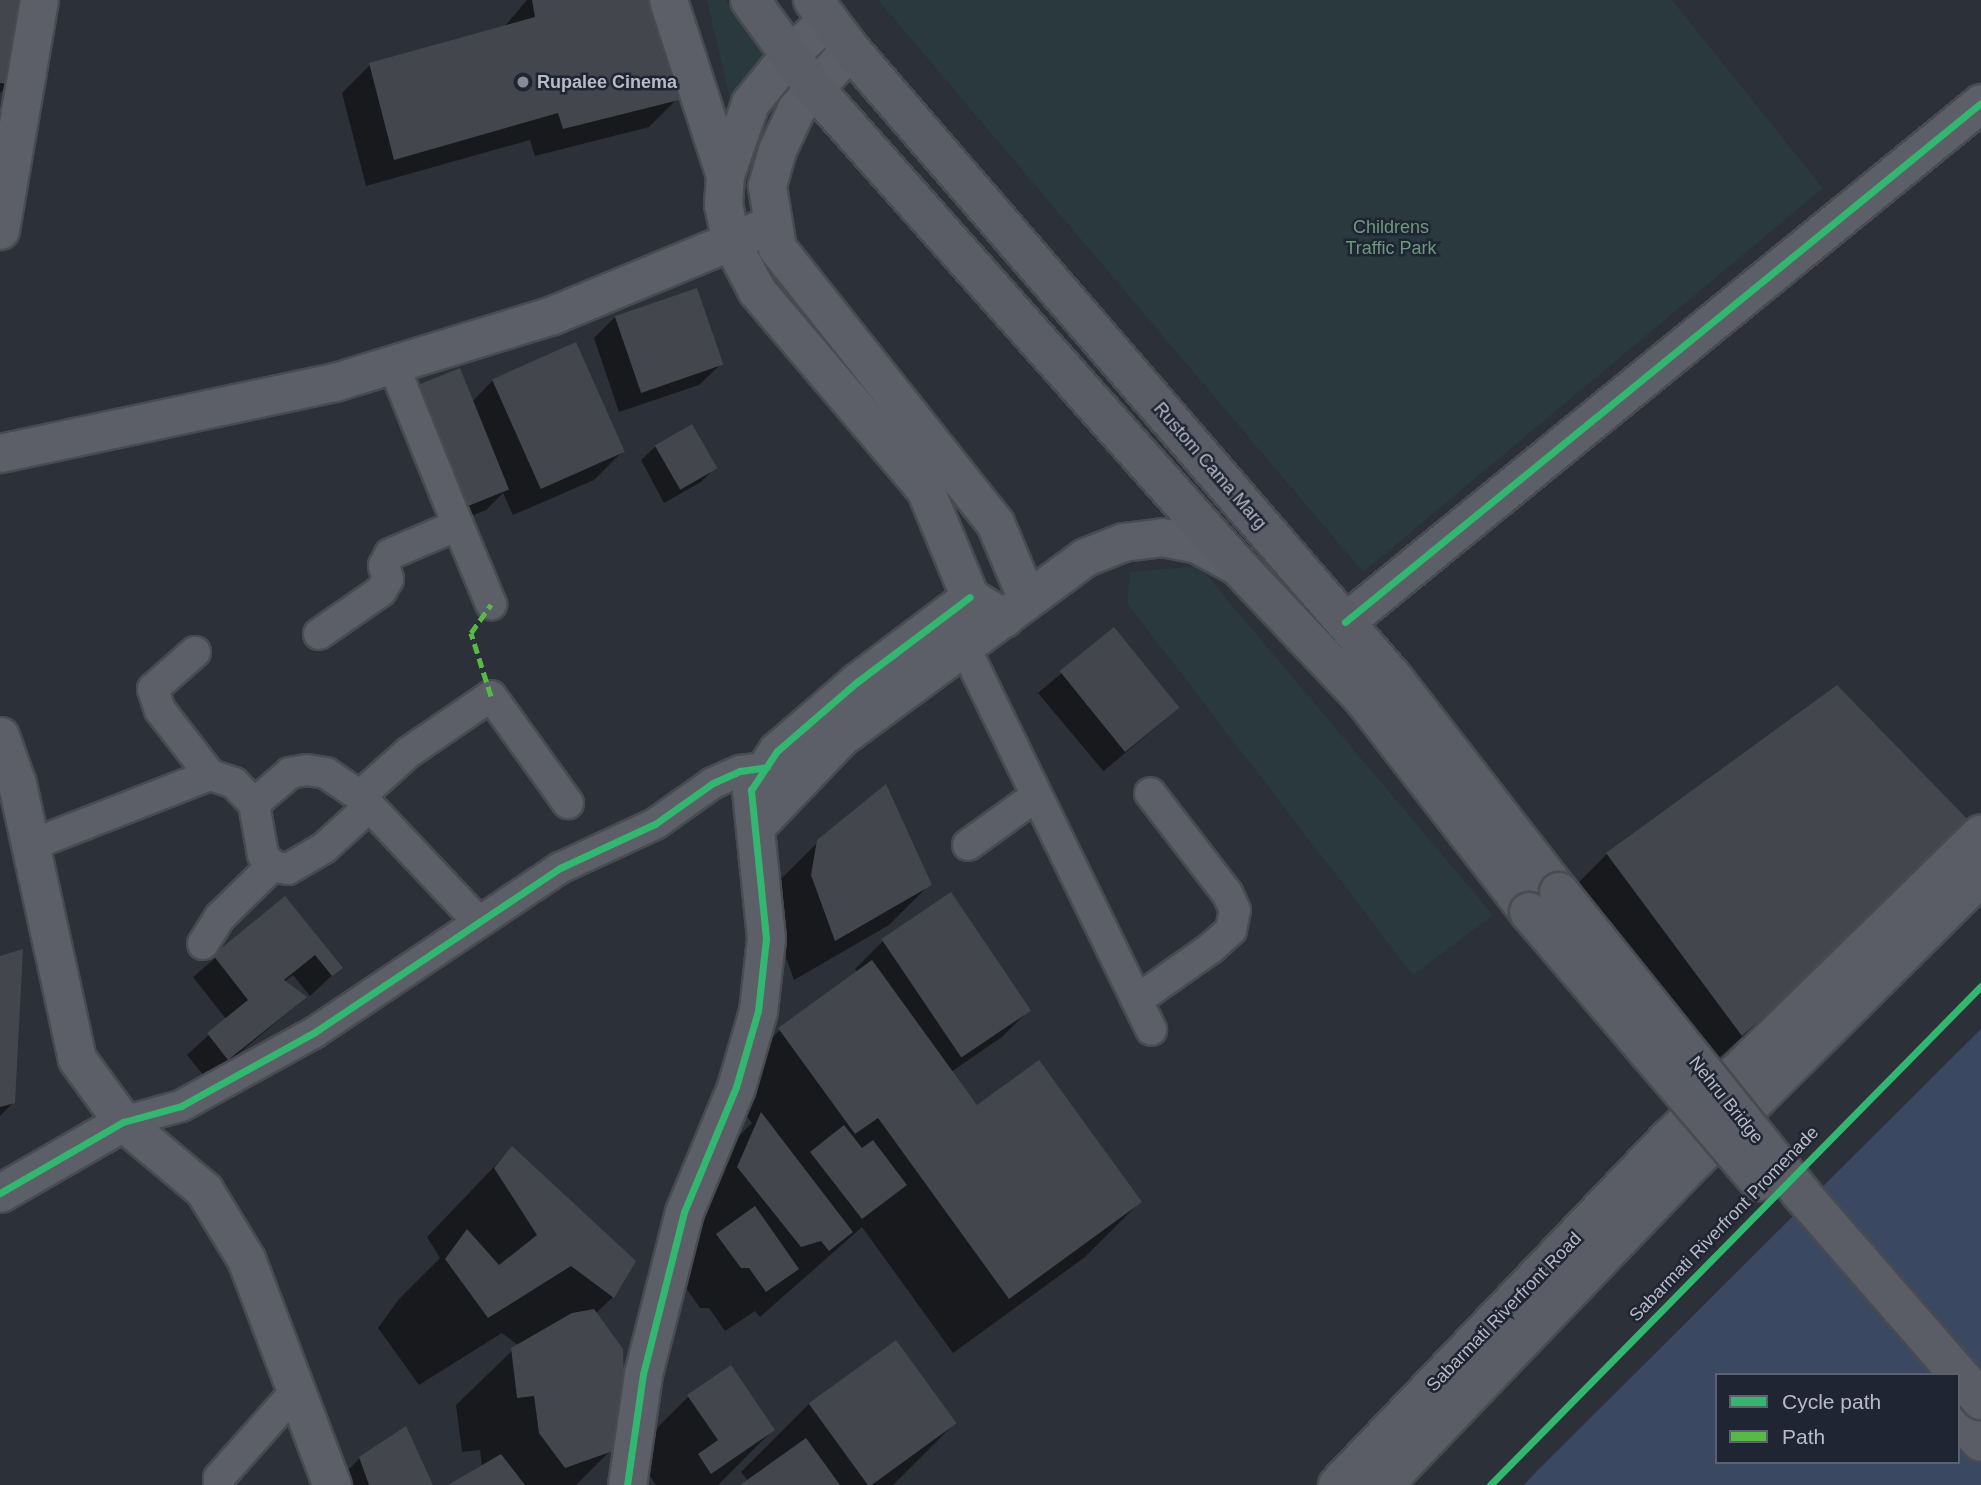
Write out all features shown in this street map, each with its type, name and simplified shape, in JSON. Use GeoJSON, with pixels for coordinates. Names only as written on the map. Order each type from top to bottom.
{"type":"FeatureCollection","features":[{"type":"Feature","properties":{"kind":"main road"},"geometry":{"type":"LineString","coordinates":[[750,0],[813,86],[1238,566],[1363,698],[1544,902]]}},
{"type":"Feature","properties":{"kind":"main road","name":"Rustom Cama Marg"},"geometry":{"type":"LineString","coordinates":[[830,23],[1394,678],[1544,902]]}},
{"type":"Feature","properties":{"kind":"main road","name":"Sabarmati Riverfront Road"},"geometry":{"type":"LineString","coordinates":[[1338,1485],[1669,1139],[1981,835]]}},
{"type":"Feature","properties":{"kind":"main road"},"geometry":{"type":"LineString","coordinates":[[1382,1485],[1695,1160],[1981,876]]}},
{"type":"Feature","properties":{"kind":"main road","name":"Nehru Bridge"},"geometry":{"type":"LineString","coordinates":[[1544,902],[1922,1373]]}},
{"type":"Feature","properties":{"kind":"main road","name":"Nehru Bridge"},"geometry":{"type":"LineString","coordinates":[[1544,902],[1958,1373]]}},
{"type":"Feature","properties":{"kind":"main road","name":"Nehru Bridge"},"geometry":{"type":"LineString","coordinates":[[1960,1376],[1981,1400]]}},
{"type":"Feature","properties":{"kind":"main road"},"geometry":{"type":"LineString","coordinates":[[1960,1418],[1981,1442]]}},
{"type":"Feature","properties":{"kind":"street"},"geometry":{"type":"LineString","coordinates":[[0,230],[39,0]]}},
{"type":"Feature","properties":{"kind":"street"},"geometry":{"type":"LineString","coordinates":[[668,0],[725,175]]}},
{"type":"Feature","properties":{"kind":"street"},"geometry":{"type":"LineString","coordinates":[[830,23],[789,55],[750,103],[725,175],[723,204],[731,242],[757,291],[925,489],[970,597]]}},
{"type":"Feature","properties":{"kind":"street"},"geometry":{"type":"LineString","coordinates":[[830,23],[813,86],[777,150],[767,186],[770,225],[777,248],[795,276],[995,523],[1016,609]]}},
{"type":"Feature","properties":{"kind":"street"},"geometry":{"type":"LineString","coordinates":[[1345,622],[1981,103]]}},
{"type":"Feature","properties":{"kind":"street"},"geometry":{"type":"LineString","coordinates":[[0,453],[335,382],[550,316],[770,225]]}},
{"type":"Feature","properties":{"kind":"street"},"geometry":{"type":"LineString","coordinates":[[393,364],[491,604]]}},
{"type":"Feature","properties":{"kind":"street"},"geometry":{"type":"LineString","coordinates":[[319,634],[381,591],[388,579],[384,566],[390,554],[457,525]]}},
{"type":"Feature","properties":{"kind":"street"},"geometry":{"type":"LineString","coordinates":[[757,825],[841,737],[1085,557],[1123,542],[1161,537],[1197,544],[1238,566]]}},
{"type":"Feature","properties":{"kind":"street"},"geometry":{"type":"LineString","coordinates":[[970,597],[1016,609]]}},
{"type":"Feature","properties":{"kind":"street"},"geometry":{"type":"LineString","coordinates":[[627,1485],[643,1374],[684,1212],[736,1087],[758,1011],[766,938],[757,825],[751,790],[777,751],[857,682],[970,597]]}},
{"type":"Feature","properties":{"kind":"street"},"geometry":{"type":"LineString","coordinates":[[964,646],[1151,1030]]}},
{"type":"Feature","properties":{"kind":"street"},"geometry":{"type":"LineString","coordinates":[[195,652],[153,690],[160,710],[210,775],[234,783],[254,804],[263,855],[272,866],[288,869],[324,848],[409,752],[491,696],[568,803]]}},
{"type":"Feature","properties":{"kind":"street"},"geometry":{"type":"LineString","coordinates":[[0,736],[31,845],[77,1059],[123,1122],[204,1190],[246,1259],[332,1485]]}},
{"type":"Feature","properties":{"kind":"street"},"geometry":{"type":"LineString","coordinates":[[0,1193],[123,1122],[181,1106],[315,1032],[560,868],[655,824],[713,783],[740,771],[767,767]]}},
{"type":"Feature","properties":{"kind":"street"},"geometry":{"type":"LineString","coordinates":[[254,804],[290,774],[307,770],[326,773],[365,801],[478,921]]}},
{"type":"Feature","properties":{"kind":"street"},"geometry":{"type":"LineString","coordinates":[[31,845],[210,775]]}},
{"type":"Feature","properties":{"kind":"street"},"geometry":{"type":"LineString","coordinates":[[1137,1000],[1231,930],[1235,910],[1227,893],[1150,793]]}},
{"type":"Feature","properties":{"kind":"street"},"geometry":{"type":"LineString","coordinates":[[968,845],[1036,796]]}},
{"type":"Feature","properties":{"kind":"street"},"geometry":{"type":"LineString","coordinates":[[203,944],[220,917],[272,866]]}},
{"type":"Feature","properties":{"kind":"street"},"geometry":{"type":"LineString","coordinates":[[219,1485],[219,1478],[296,1391]]}},
{"type":"Feature","properties":{"kind":"green space"},"geometry":{"type":"Polygon","coordinates":[[[707,0],[725,0],[768,62],[736,125],[707,0]]]}},
{"type":"Feature","properties":{"kind":"green space","name":"Childrens Traffic Park"},"geometry":{"type":"Polygon","coordinates":[[[878,0],[1672,0],[1823,188],[1363,572],[878,0]]]}},
{"type":"Feature","properties":{"kind":"green space"},"geometry":{"type":"Polygon","coordinates":[[[1199,566],[1493,915],[1413,975],[1127,603],[1130,572],[1199,566]]]}},
{"type":"Feature","properties":{"kind":"water"},"geometry":{"type":"Polygon","coordinates":[[[1981,1029],[1981,1485],[1524,1485],[1536,1472],[1981,1029]]]}},
{"type":"Feature","properties":{"kind":"building"},"geometry":{"type":"Polygon","coordinates":[[[0,0],[20,0],[12,84],[0,83],[0,0]]]}},
{"type":"Feature","properties":{"kind":"building","name":"Rupalee Cinema"},"geometry":{"type":"Polygon","coordinates":[[[532,0],[648,0],[679,100],[563,129],[558,113],[394,160],[369,63],[535,17],[532,0]]]}},
{"type":"Feature","properties":{"kind":"building"},"geometry":{"type":"Polygon","coordinates":[[[697,288],[723,365],[641,393],[615,316],[697,288]]]}},
{"type":"Feature","properties":{"kind":"building"},"geometry":{"type":"Polygon","coordinates":[[[576,342],[625,452],[541,489],[492,379],[576,342]]]}},
{"type":"Feature","properties":{"kind":"building"},"geometry":{"type":"Polygon","coordinates":[[[460,368],[509,489],[468,506],[419,384],[460,368]]]}},
{"type":"Feature","properties":{"kind":"building"},"geometry":{"type":"Polygon","coordinates":[[[692,424],[718,468],[680,490],[655,446],[692,424]]]}},
{"type":"Feature","properties":{"kind":"building"},"geometry":{"type":"Polygon","coordinates":[[[1114,627],[1179,708],[1125,752],[1060,671],[1114,627]]]}},
{"type":"Feature","properties":{"kind":"building"},"geometry":{"type":"Polygon","coordinates":[[[1837,685],[1976,828],[1742,1036],[1606,853],[1837,685]]]}},
{"type":"Feature","properties":{"kind":"building"},"geometry":{"type":"Polygon","coordinates":[[[886,784],[932,885],[835,941],[811,875],[817,840],[886,784]]]}},
{"type":"Feature","properties":{"kind":"building"},"geometry":{"type":"Polygon","coordinates":[[[951,892],[1031,1011],[961,1058],[881,939],[951,892]]]}},
{"type":"Feature","properties":{"kind":"building"},"geometry":{"type":"Polygon","coordinates":[[[285,896],[343,968],[332,976],[315,955],[284,980],[307,997],[228,1060],[207,1033],[248,1000],[213,955],[285,896]]]}},
{"type":"Feature","properties":{"kind":"building"},"geometry":{"type":"Polygon","coordinates":[[[23,949],[15,1103],[0,1107],[0,956],[23,949]]]}},
{"type":"Feature","properties":{"kind":"building"},"geometry":{"type":"Polygon","coordinates":[[[872,960],[977,1105],[1039,1060],[1142,1202],[1009,1299],[878,1118],[855,1134],[778,1028],[872,960]]]}},
{"type":"Feature","properties":{"kind":"building"},"geometry":{"type":"Polygon","coordinates":[[[761,1112],[853,1232],[829,1251],[821,1241],[801,1247],[737,1167],[761,1112]]]}},
{"type":"Feature","properties":{"kind":"building"},"geometry":{"type":"Polygon","coordinates":[[[844,1125],[862,1148],[873,1140],[907,1185],[862,1219],[810,1152],[844,1125]]]}},
{"type":"Feature","properties":{"kind":"building"},"geometry":{"type":"Polygon","coordinates":[[[512,1146],[636,1261],[614,1298],[571,1266],[488,1318],[445,1259],[467,1229],[499,1265],[537,1235],[494,1168],[512,1146]]]}},
{"type":"Feature","properties":{"kind":"building"},"geometry":{"type":"Polygon","coordinates":[[[755,1206],[799,1269],[766,1292],[749,1268],[741,1268],[716,1234],[755,1206]]]}},
{"type":"Feature","properties":{"kind":"building"},"geometry":{"type":"Polygon","coordinates":[[[594,1309],[623,1349],[625,1417],[613,1451],[565,1468],[539,1433],[534,1396],[517,1398],[511,1348],[572,1313],[594,1309]]]}},
{"type":"Feature","properties":{"kind":"building"},"geometry":{"type":"Polygon","coordinates":[[[896,1340],[957,1423],[872,1485],[868,1485],[809,1403],[896,1340]]]}},
{"type":"Feature","properties":{"kind":"building"},"geometry":{"type":"Polygon","coordinates":[[[731,1365],[775,1430],[711,1474],[698,1454],[718,1440],[687,1395],[731,1365]]]}},
{"type":"Feature","properties":{"kind":"building"},"geometry":{"type":"Polygon","coordinates":[[[406,1426],[433,1485],[369,1485],[359,1457],[406,1426]]]}},
{"type":"Feature","properties":{"kind":"building"},"geometry":{"type":"Polygon","coordinates":[[[806,1438],[840,1485],[740,1485],[806,1438]]]}},
{"type":"Feature","properties":{"kind":"building"},"geometry":{"type":"Polygon","coordinates":[[[501,1454],[525,1485],[448,1485],[501,1454]]]}},
{"type":"Feature","properties":{"kind":"marked path"},"geometry":{"type":"LineString","coordinates":[[491,604],[471,633],[491,696]]}},
{"type":"Feature","properties":{"kind":"cycle path"},"geometry":{"type":"LineString","coordinates":[[1345,622],[1981,103]]}},
{"type":"Feature","properties":{"kind":"cycle path"},"geometry":{"type":"LineString","coordinates":[[627,1485],[643,1374],[684,1212],[736,1087],[758,1011],[766,938],[751,790],[777,751],[857,682],[970,597]]}},
{"type":"Feature","properties":{"kind":"cycle path"},"geometry":{"type":"LineString","coordinates":[[0,1193],[123,1122],[181,1106],[315,1032],[560,868],[655,824],[713,783],[740,771],[767,767]]}},
{"type":"Feature","properties":{"kind":"cycle path","name":"Sabarmati Riverfront Promenade"},"geometry":{"type":"LineString","coordinates":[[1490,1485],[1981,986]]}},
{"type":"Feature","properties":{"kind":"place","name":"Rupalee Cinema"},"geometry":{"type":"Point","coordinates":[523,82]}}]}
